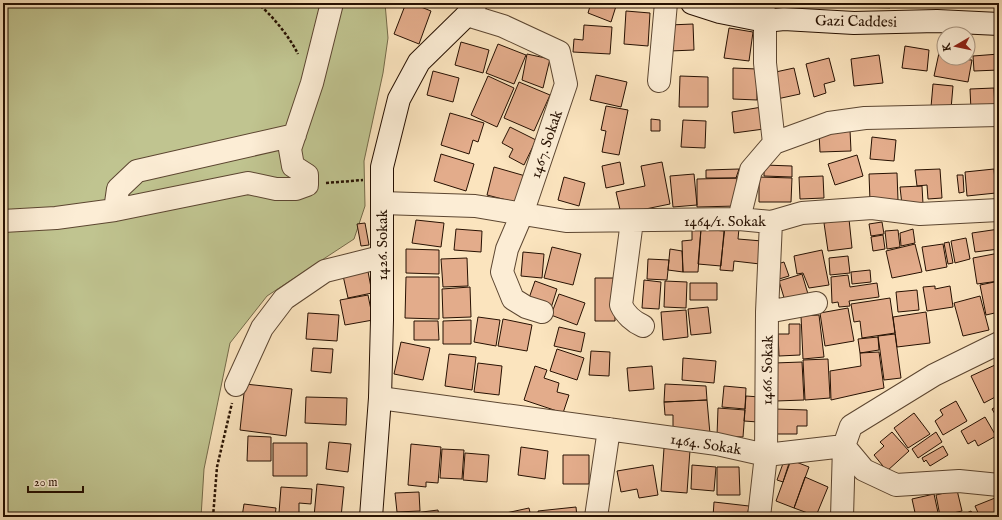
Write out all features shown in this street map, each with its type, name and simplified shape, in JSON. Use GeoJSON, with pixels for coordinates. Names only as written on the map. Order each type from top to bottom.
{"type":"FeatureCollection","features":[{"type":"Feature","properties":{"kind":"street"},"geometry":{"type":"LineString","coordinates":[[3,221],[56,218],[115,210],[248,183],[276,189],[296,189],[307,185],[307,175],[293,166],[290,149],[312,83],[332,3]]}},
{"type":"Feature","properties":{"kind":"street"},"geometry":{"type":"LineString","coordinates":[[659,81],[666,3]]}},
{"type":"Feature","properties":{"kind":"street","name":"Gazi Caddesi"},"geometry":{"type":"LineString","coordinates":[[692,3],[720,12],[764,12],[784,19],[854,23],[937,20],[999,24]]}},
{"type":"Feature","properties":{"kind":"street","name":"1426. Sokak"},"geometry":{"type":"LineString","coordinates":[[371,517],[380,398],[382,320],[382,166],[399,99],[419,62],[472,9]]}},
{"type":"Feature","properties":{"kind":"street","name":"1467. Sokak"},"geometry":{"type":"LineString","coordinates":[[472,9],[503,26],[558,52],[563,65],[566,84],[522,214],[507,250],[502,272],[513,299],[526,307],[542,312]]}},
{"type":"Feature","properties":{"kind":"street"},"geometry":{"type":"LineString","coordinates":[[764,12],[765,63],[774,143]]}},
{"type":"Feature","properties":{"kind":"street"},"geometry":{"type":"LineString","coordinates":[[739,219],[751,170],[774,143],[829,123],[865,118],[999,115]]}},
{"type":"Feature","properties":{"kind":"street"},"geometry":{"type":"LineString","coordinates":[[115,210],[118,189],[137,171],[295,135]]}},
{"type":"Feature","properties":{"kind":"street","name":"1464/1. Sokak"},"geometry":{"type":"LineString","coordinates":[[382,203],[475,206],[566,221],[739,219],[771,222],[802,212],[864,209],[920,214],[999,210]]}},
{"type":"Feature","properties":{"kind":"street"},"geometry":{"type":"LineString","coordinates":[[632,221],[621,305],[623,311],[643,326]]}},
{"type":"Feature","properties":{"kind":"street","name":"1466. Sokak"},"geometry":{"type":"LineString","coordinates":[[760,517],[766,454],[767,312],[771,222]]}},
{"type":"Feature","properties":{"kind":"street"},"geometry":{"type":"LineString","coordinates":[[236,385],[262,328],[284,299],[325,272],[381,257]]}},
{"type":"Feature","properties":{"kind":"street"},"geometry":{"type":"LineString","coordinates":[[767,312],[816,303]]}},
{"type":"Feature","properties":{"kind":"street"},"geometry":{"type":"LineString","coordinates":[[842,517],[844,446],[851,426],[934,375],[999,343]]}},
{"type":"Feature","properties":{"kind":"street","name":"1464. Sokak"},"geometry":{"type":"LineString","coordinates":[[380,398],[717,444],[766,454],[844,446]]}},
{"type":"Feature","properties":{"kind":"street"},"geometry":{"type":"LineString","coordinates":[[596,517],[608,429]]}},
{"type":"Feature","properties":{"kind":"street"},"geometry":{"type":"LineString","coordinates":[[844,446],[864,470],[896,484],[959,481],[999,485]]}},
{"type":"Feature","properties":{"kind":"path"},"geometry":{"type":"LineString","coordinates":[[257,3],[264,8],[294,47],[312,83]]}},
{"type":"Feature","properties":{"kind":"path"},"geometry":{"type":"LineString","coordinates":[[307,185],[382,177]]}},
{"type":"Feature","properties":{"kind":"path"},"geometry":{"type":"LineString","coordinates":[[213,517],[216,467],[236,385]]}},
{"type":"Feature","properties":{"kind":"green space"},"geometry":{"type":"Polygon","coordinates":[[[3,3],[385,3],[388,38],[383,73],[364,161],[365,206],[354,239],[267,296],[230,343],[204,469],[201,517],[3,517],[3,3]]]}},
{"type":"Feature","properties":{"kind":"green space"},"geometry":{"type":"Polygon","coordinates":[[[749,3],[895,3],[890,8],[749,3]]]}},
{"type":"Feature","properties":{"kind":"building"},"geometry":{"type":"Polygon","coordinates":[[[406,3],[411,3],[431,11],[419,44],[394,34],[406,3]]]}},
{"type":"Feature","properties":{"kind":"building"},"geometry":{"type":"Polygon","coordinates":[[[591,3],[617,3],[611,22],[588,13],[591,3]]]}},
{"type":"Feature","properties":{"kind":"building"},"geometry":{"type":"Polygon","coordinates":[[[626,11],[650,13],[648,46],[624,44],[626,11]]]}},
{"type":"Feature","properties":{"kind":"building"},"geometry":{"type":"Polygon","coordinates":[[[693,24],[694,50],[670,51],[669,25],[693,24]]]}},
{"type":"Feature","properties":{"kind":"building"},"geometry":{"type":"Polygon","coordinates":[[[584,25],[612,27],[610,54],[573,52],[574,39],[583,40],[584,25]]]}},
{"type":"Feature","properties":{"kind":"building"},"geometry":{"type":"Polygon","coordinates":[[[729,28],[753,32],[749,61],[724,58],[729,28]]]}},
{"type":"Feature","properties":{"kind":"building"},"geometry":{"type":"Polygon","coordinates":[[[461,42],[489,50],[483,73],[455,65],[461,42]]]}},
{"type":"Feature","properties":{"kind":"building"},"geometry":{"type":"Polygon","coordinates":[[[498,44],[526,55],[514,84],[486,73],[498,44]]]}},
{"type":"Feature","properties":{"kind":"building"},"geometry":{"type":"Polygon","coordinates":[[[905,46],[929,50],[927,71],[902,68],[905,46]]]}},
{"type":"Feature","properties":{"kind":"building"},"geometry":{"type":"Polygon","coordinates":[[[527,54],[550,59],[543,88],[522,80],[527,54]]]}},
{"type":"Feature","properties":{"kind":"building"},"geometry":{"type":"Polygon","coordinates":[[[999,54],[999,70],[974,71],[974,66],[976,66],[976,56],[999,54]]]}},
{"type":"Feature","properties":{"kind":"building"},"geometry":{"type":"Polygon","coordinates":[[[879,55],[883,83],[854,86],[851,59],[879,55]]]}},
{"type":"Feature","properties":{"kind":"building"},"geometry":{"type":"Polygon","coordinates":[[[829,58],[835,81],[824,84],[826,93],[814,97],[806,64],[829,58]]]}},
{"type":"Feature","properties":{"kind":"building"},"geometry":{"type":"Polygon","coordinates":[[[936,66],[971,66],[968,82],[934,76],[936,66]]]}},
{"type":"Feature","properties":{"kind":"building"},"geometry":{"type":"Polygon","coordinates":[[[733,68],[757,69],[757,100],[733,99],[733,68]]]}},
{"type":"Feature","properties":{"kind":"building"},"geometry":{"type":"Polygon","coordinates":[[[794,68],[800,94],[777,99],[771,73],[794,68]]]}},
{"type":"Feature","properties":{"kind":"building"},"geometry":{"type":"Polygon","coordinates":[[[433,71],[459,78],[453,102],[427,95],[433,71]]]}},
{"type":"Feature","properties":{"kind":"building"},"geometry":{"type":"Polygon","coordinates":[[[596,75],[627,82],[621,107],[590,100],[596,75]]]}},
{"type":"Feature","properties":{"kind":"building"},"geometry":{"type":"Polygon","coordinates":[[[488,76],[514,88],[497,127],[471,115],[488,76]]]}},
{"type":"Feature","properties":{"kind":"building"},"geometry":{"type":"Polygon","coordinates":[[[680,76],[708,77],[708,107],[679,107],[680,76]]]}},
{"type":"Feature","properties":{"kind":"building"},"geometry":{"type":"Polygon","coordinates":[[[519,82],[550,95],[534,131],[504,118],[519,82]]]}},
{"type":"Feature","properties":{"kind":"building"},"geometry":{"type":"Polygon","coordinates":[[[933,84],[953,86],[951,109],[931,107],[933,84]]]}},
{"type":"Feature","properties":{"kind":"building"},"geometry":{"type":"Polygon","coordinates":[[[994,88],[995,109],[971,110],[970,89],[994,88]]]}},
{"type":"Feature","properties":{"kind":"building"},"geometry":{"type":"Polygon","coordinates":[[[606,106],[628,110],[619,155],[602,152],[606,131],[601,130],[606,106]]]}},
{"type":"Feature","properties":{"kind":"building"},"geometry":{"type":"Polygon","coordinates":[[[762,107],[764,129],[734,133],[732,112],[762,107]]]}},
{"type":"Feature","properties":{"kind":"building"},"geometry":{"type":"Polygon","coordinates":[[[450,113],[484,123],[478,142],[473,140],[469,154],[441,145],[450,113]]]}},
{"type":"Feature","properties":{"kind":"building"},"geometry":{"type":"Polygon","coordinates":[[[651,119],[660,120],[660,131],[651,131],[651,119]]]}},
{"type":"Feature","properties":{"kind":"building"},"geometry":{"type":"Polygon","coordinates":[[[683,120],[706,121],[705,148],[681,147],[683,120]]]}},
{"type":"Feature","properties":{"kind":"building"},"geometry":{"type":"Polygon","coordinates":[[[510,127],[536,140],[524,165],[509,157],[513,149],[502,143],[510,127]]]}},
{"type":"Feature","properties":{"kind":"building"},"geometry":{"type":"Polygon","coordinates":[[[850,130],[851,151],[820,152],[819,132],[850,130]]]}},
{"type":"Feature","properties":{"kind":"building"},"geometry":{"type":"Polygon","coordinates":[[[872,137],[896,140],[894,161],[870,159],[872,137]]]}},
{"type":"Feature","properties":{"kind":"building"},"geometry":{"type":"Polygon","coordinates":[[[441,154],[474,164],[466,191],[434,181],[441,154]]]}},
{"type":"Feature","properties":{"kind":"building"},"geometry":{"type":"Polygon","coordinates":[[[857,155],[863,176],[835,185],[828,164],[857,155]]]}},
{"type":"Feature","properties":{"kind":"building"},"geometry":{"type":"Polygon","coordinates":[[[620,162],[624,184],[606,188],[602,166],[620,162]]]}},
{"type":"Feature","properties":{"kind":"building"},"geometry":{"type":"Polygon","coordinates":[[[662,162],[670,204],[621,214],[616,192],[645,186],[641,166],[662,162]]]}},
{"type":"Feature","properties":{"kind":"building"},"geometry":{"type":"Polygon","coordinates":[[[764,165],[792,166],[792,177],[764,176],[764,165]]]}},
{"type":"Feature","properties":{"kind":"building"},"geometry":{"type":"Polygon","coordinates":[[[494,167],[529,177],[522,204],[487,195],[494,167]]]}},
{"type":"Feature","properties":{"kind":"building"},"geometry":{"type":"Polygon","coordinates":[[[739,169],[736,178],[706,178],[706,170],[739,169]]]}},
{"type":"Feature","properties":{"kind":"building"},"geometry":{"type":"Polygon","coordinates":[[[940,169],[942,198],[928,199],[927,185],[917,186],[915,170],[940,169]]]}},
{"type":"Feature","properties":{"kind":"building"},"geometry":{"type":"Polygon","coordinates":[[[994,169],[996,193],[967,196],[965,172],[994,169]]]}},
{"type":"Feature","properties":{"kind":"building"},"geometry":{"type":"Polygon","coordinates":[[[897,173],[898,200],[870,201],[869,174],[897,173]]]}},
{"type":"Feature","properties":{"kind":"building"},"geometry":{"type":"Polygon","coordinates":[[[694,174],[697,205],[673,207],[670,176],[694,174]]]}},
{"type":"Feature","properties":{"kind":"building"},"geometry":{"type":"Polygon","coordinates":[[[957,175],[963,175],[964,192],[959,193],[957,175]]]}},
{"type":"Feature","properties":{"kind":"building"},"geometry":{"type":"Polygon","coordinates":[[[823,176],[824,198],[800,199],[799,177],[823,176]]]}},
{"type":"Feature","properties":{"kind":"building"},"geometry":{"type":"Polygon","coordinates":[[[564,177],[585,183],[579,206],[558,200],[564,177]]]}},
{"type":"Feature","properties":{"kind":"building"},"geometry":{"type":"Polygon","coordinates":[[[759,177],[792,178],[791,202],[759,202],[759,177]]]}},
{"type":"Feature","properties":{"kind":"building"},"geometry":{"type":"Polygon","coordinates":[[[737,178],[737,206],[697,207],[697,179],[737,178]]]}},
{"type":"Feature","properties":{"kind":"building"},"geometry":{"type":"Polygon","coordinates":[[[922,186],[923,204],[902,205],[900,187],[922,186]]]}},
{"type":"Feature","properties":{"kind":"building"},"geometry":{"type":"Polygon","coordinates":[[[849,219],[852,248],[828,251],[824,223],[849,219]]]}},
{"type":"Feature","properties":{"kind":"building"},"geometry":{"type":"Polygon","coordinates":[[[416,220],[444,223],[441,247],[412,243],[416,220]]]}},
{"type":"Feature","properties":{"kind":"building"},"geometry":{"type":"Polygon","coordinates":[[[882,222],[884,234],[871,236],[869,224],[882,222]]]}},
{"type":"Feature","properties":{"kind":"building"},"geometry":{"type":"Polygon","coordinates":[[[365,223],[369,245],[361,246],[357,224],[365,223]]]}},
{"type":"Feature","properties":{"kind":"building"},"geometry":{"type":"Polygon","coordinates":[[[725,227],[739,228],[738,239],[762,241],[760,264],[734,261],[733,271],[720,270],[725,227]]]}},
{"type":"Feature","properties":{"kind":"building"},"geometry":{"type":"Polygon","coordinates":[[[456,229],[482,231],[481,252],[454,250],[456,229]]]}},
{"type":"Feature","properties":{"kind":"building"},"geometry":{"type":"Polygon","coordinates":[[[692,229],[701,229],[698,272],[683,272],[682,241],[692,240],[692,229]]]}},
{"type":"Feature","properties":{"kind":"building"},"geometry":{"type":"Polygon","coordinates":[[[701,229],[724,231],[721,266],[698,264],[701,229]]]}},
{"type":"Feature","properties":{"kind":"building"},"geometry":{"type":"Polygon","coordinates":[[[913,229],[915,243],[901,246],[900,233],[913,229]]]}},
{"type":"Feature","properties":{"kind":"building"},"geometry":{"type":"Polygon","coordinates":[[[999,229],[999,249],[975,252],[972,233],[999,229]]]}},
{"type":"Feature","properties":{"kind":"building"},"geometry":{"type":"Polygon","coordinates":[[[898,230],[900,247],[887,249],[885,231],[898,230]]]}},
{"type":"Feature","properties":{"kind":"building"},"geometry":{"type":"Polygon","coordinates":[[[883,235],[885,249],[873,251],[871,237],[883,235]]]}},
{"type":"Feature","properties":{"kind":"building"},"geometry":{"type":"Polygon","coordinates":[[[966,238],[970,259],[955,263],[951,241],[966,238]]]}},
{"type":"Feature","properties":{"kind":"building"},"geometry":{"type":"Polygon","coordinates":[[[949,242],[953,263],[948,264],[944,243],[949,242]]]}},
{"type":"Feature","properties":{"kind":"building"},"geometry":{"type":"Polygon","coordinates":[[[915,244],[922,272],[892,278],[886,251],[915,244]]]}},
{"type":"Feature","properties":{"kind":"building"},"geometry":{"type":"Polygon","coordinates":[[[943,244],[947,267],[926,271],[922,247],[943,244]]]}},
{"type":"Feature","properties":{"kind":"building"},"geometry":{"type":"Polygon","coordinates":[[[552,247],[581,254],[573,285],[544,278],[552,247]]]}},
{"type":"Feature","properties":{"kind":"building"},"geometry":{"type":"Polygon","coordinates":[[[406,249],[439,250],[439,274],[406,273],[406,249]]]}},
{"type":"Feature","properties":{"kind":"building"},"geometry":{"type":"Polygon","coordinates":[[[670,249],[682,251],[683,272],[668,270],[670,249]]]}},
{"type":"Feature","properties":{"kind":"building"},"geometry":{"type":"Polygon","coordinates":[[[822,250],[829,285],[809,288],[803,273],[797,274],[794,256],[822,250]]]}},
{"type":"Feature","properties":{"kind":"building"},"geometry":{"type":"Polygon","coordinates":[[[523,252],[544,254],[542,278],[521,276],[523,252]]]}},
{"type":"Feature","properties":{"kind":"building"},"geometry":{"type":"Polygon","coordinates":[[[999,253],[999,281],[977,284],[973,258],[999,253]]]}},
{"type":"Feature","properties":{"kind":"building"},"geometry":{"type":"Polygon","coordinates":[[[848,256],[850,273],[830,275],[829,258],[848,256]]]}},
{"type":"Feature","properties":{"kind":"building"},"geometry":{"type":"Polygon","coordinates":[[[467,258],[468,286],[443,287],[441,259],[467,258]]]}},
{"type":"Feature","properties":{"kind":"building"},"geometry":{"type":"Polygon","coordinates":[[[648,259],[669,260],[667,280],[647,279],[648,259]]]}},
{"type":"Feature","properties":{"kind":"building"},"geometry":{"type":"Polygon","coordinates":[[[784,262],[789,276],[779,279],[774,265],[784,262]]]}},
{"type":"Feature","properties":{"kind":"building"},"geometry":{"type":"Polygon","coordinates":[[[367,266],[372,293],[348,298],[342,271],[367,266]]]}},
{"type":"Feature","properties":{"kind":"building"},"geometry":{"type":"Polygon","coordinates":[[[870,270],[871,282],[852,284],[851,272],[870,270]]]}},
{"type":"Feature","properties":{"kind":"building"},"geometry":{"type":"Polygon","coordinates":[[[802,274],[808,294],[785,301],[779,281],[802,274]]]}},
{"type":"Feature","properties":{"kind":"building"},"geometry":{"type":"Polygon","coordinates":[[[848,275],[850,287],[877,283],[879,297],[849,301],[850,306],[839,307],[838,302],[832,303],[831,277],[848,275]]]}},
{"type":"Feature","properties":{"kind":"building"},"geometry":{"type":"Polygon","coordinates":[[[406,277],[439,277],[439,319],[405,318],[406,277]]]}},
{"type":"Feature","properties":{"kind":"building"},"geometry":{"type":"Polygon","coordinates":[[[595,278],[615,278],[615,321],[595,321],[595,278]]]}},
{"type":"Feature","properties":{"kind":"building"},"geometry":{"type":"Polygon","coordinates":[[[644,280],[661,282],[659,309],[642,308],[644,280]]]}},
{"type":"Feature","properties":{"kind":"building"},"geometry":{"type":"Polygon","coordinates":[[[535,281],[557,289],[551,308],[528,301],[535,281]]]}},
{"type":"Feature","properties":{"kind":"building"},"geometry":{"type":"Polygon","coordinates":[[[665,281],[687,282],[686,308],[664,307],[665,281]]]}},
{"type":"Feature","properties":{"kind":"building"},"geometry":{"type":"Polygon","coordinates":[[[999,281],[999,312],[986,315],[980,285],[999,281]]]}},
{"type":"Feature","properties":{"kind":"building"},"geometry":{"type":"Polygon","coordinates":[[[690,283],[717,283],[717,300],[690,300],[690,283]]]}},
{"type":"Feature","properties":{"kind":"building"},"geometry":{"type":"Polygon","coordinates":[[[935,286],[935,289],[950,286],[953,307],[927,311],[923,287],[935,286]]]}},
{"type":"Feature","properties":{"kind":"building"},"geometry":{"type":"Polygon","coordinates":[[[470,287],[471,317],[443,318],[442,289],[470,287]]]}},
{"type":"Feature","properties":{"kind":"building"},"geometry":{"type":"Polygon","coordinates":[[[917,290],[919,310],[898,312],[896,292],[917,290]]]}},
{"type":"Feature","properties":{"kind":"building"},"geometry":{"type":"Polygon","coordinates":[[[559,294],[585,303],[577,325],[551,315],[559,294]]]}},
{"type":"Feature","properties":{"kind":"building"},"geometry":{"type":"Polygon","coordinates":[[[368,295],[373,320],[345,325],[340,300],[368,295]]]}},
{"type":"Feature","properties":{"kind":"building"},"geometry":{"type":"Polygon","coordinates":[[[980,296],[989,330],[963,336],[954,303],[980,296]]]}},
{"type":"Feature","properties":{"kind":"building"},"geometry":{"type":"Polygon","coordinates":[[[890,298],[895,333],[862,338],[860,321],[854,322],[851,304],[890,298]]]}},
{"type":"Feature","properties":{"kind":"building"},"geometry":{"type":"Polygon","coordinates":[[[708,307],[711,333],[691,335],[688,309],[708,307]]]}},
{"type":"Feature","properties":{"kind":"building"},"geometry":{"type":"Polygon","coordinates":[[[848,308],[854,341],[825,346],[820,313],[848,308]]]}},
{"type":"Feature","properties":{"kind":"building"},"geometry":{"type":"Polygon","coordinates":[[[686,310],[688,337],[663,340],[661,312],[686,310]]]}},
{"type":"Feature","properties":{"kind":"building"},"geometry":{"type":"Polygon","coordinates":[[[926,312],[930,343],[897,347],[893,317],[926,312]]]}},
{"type":"Feature","properties":{"kind":"building"},"geometry":{"type":"Polygon","coordinates":[[[308,313],[339,315],[337,341],[306,339],[308,313]]]}},
{"type":"Feature","properties":{"kind":"building"},"geometry":{"type":"Polygon","coordinates":[[[819,315],[824,357],[803,359],[801,316],[819,315]]]}},
{"type":"Feature","properties":{"kind":"building"},"geometry":{"type":"Polygon","coordinates":[[[478,317],[500,320],[496,346],[474,342],[478,317]]]}},
{"type":"Feature","properties":{"kind":"building"},"geometry":{"type":"Polygon","coordinates":[[[503,319],[532,325],[527,351],[498,346],[503,319]]]}},
{"type":"Feature","properties":{"kind":"building"},"geometry":{"type":"Polygon","coordinates":[[[471,320],[471,344],[443,344],[443,321],[471,320]]]}},
{"type":"Feature","properties":{"kind":"building"},"geometry":{"type":"Polygon","coordinates":[[[414,321],[438,321],[439,340],[414,340],[414,321]]]}},
{"type":"Feature","properties":{"kind":"building"},"geometry":{"type":"Polygon","coordinates":[[[789,324],[800,324],[800,355],[779,356],[778,334],[789,334],[789,324]]]}},
{"type":"Feature","properties":{"kind":"building"},"geometry":{"type":"Polygon","coordinates":[[[559,327],[585,333],[581,352],[554,346],[559,327]]]}},
{"type":"Feature","properties":{"kind":"building"},"geometry":{"type":"Polygon","coordinates":[[[895,334],[901,378],[884,380],[878,336],[895,334]]]}},
{"type":"Feature","properties":{"kind":"building"},"geometry":{"type":"Polygon","coordinates":[[[878,337],[879,350],[860,353],[858,339],[878,337]]]}},
{"type":"Feature","properties":{"kind":"building"},"geometry":{"type":"Polygon","coordinates":[[[401,342],[430,348],[423,380],[394,374],[401,342]]]}},
{"type":"Feature","properties":{"kind":"building"},"geometry":{"type":"Polygon","coordinates":[[[313,348],[333,349],[331,373],[311,371],[313,348]]]}},
{"type":"Feature","properties":{"kind":"building"},"geometry":{"type":"Polygon","coordinates":[[[557,349],[584,358],[577,380],[550,371],[557,349]]]}},
{"type":"Feature","properties":{"kind":"building"},"geometry":{"type":"Polygon","coordinates":[[[591,351],[610,352],[609,376],[589,375],[591,351]]]}},
{"type":"Feature","properties":{"kind":"building"},"geometry":{"type":"Polygon","coordinates":[[[879,352],[884,388],[831,400],[830,371],[861,366],[860,353],[879,352]]]}},
{"type":"Feature","properties":{"kind":"building"},"geometry":{"type":"Polygon","coordinates":[[[449,354],[476,357],[472,390],[445,386],[449,354]]]}},
{"type":"Feature","properties":{"kind":"building"},"geometry":{"type":"Polygon","coordinates":[[[683,358],[716,361],[714,383],[682,380],[683,358]]]}},
{"type":"Feature","properties":{"kind":"building"},"geometry":{"type":"Polygon","coordinates":[[[828,359],[830,398],[805,400],[803,360],[828,359]]]}},
{"type":"Feature","properties":{"kind":"building"},"geometry":{"type":"Polygon","coordinates":[[[802,362],[804,400],[776,401],[774,363],[802,362]]]}},
{"type":"Feature","properties":{"kind":"building"},"geometry":{"type":"Polygon","coordinates":[[[478,363],[502,366],[499,395],[474,392],[478,363]]]}},
{"type":"Feature","properties":{"kind":"building"},"geometry":{"type":"Polygon","coordinates":[[[995,365],[999,374],[999,395],[984,403],[971,376],[995,365]]]}},
{"type":"Feature","properties":{"kind":"building"},"geometry":{"type":"Polygon","coordinates":[[[535,366],[547,370],[544,378],[559,383],[557,392],[569,395],[563,413],[524,400],[535,366]]]}},
{"type":"Feature","properties":{"kind":"building"},"geometry":{"type":"Polygon","coordinates":[[[652,366],[654,389],[629,391],[627,368],[652,366]]]}},
{"type":"Feature","properties":{"kind":"building"},"geometry":{"type":"Polygon","coordinates":[[[245,384],[292,389],[286,436],[240,430],[245,384]]]}},
{"type":"Feature","properties":{"kind":"building"},"geometry":{"type":"Polygon","coordinates":[[[665,384],[706,386],[707,400],[664,402],[665,384]]]}},
{"type":"Feature","properties":{"kind":"building"},"geometry":{"type":"Polygon","coordinates":[[[724,386],[746,388],[745,409],[722,407],[724,386]]]}},
{"type":"Feature","properties":{"kind":"building"},"geometry":{"type":"Polygon","coordinates":[[[746,396],[760,397],[758,422],[744,421],[746,396]]]}},
{"type":"Feature","properties":{"kind":"building"},"geometry":{"type":"Polygon","coordinates":[[[306,397],[347,398],[346,425],[305,423],[306,397]]]}},
{"type":"Feature","properties":{"kind":"building"},"geometry":{"type":"Polygon","coordinates":[[[707,400],[710,434],[673,434],[673,415],[665,415],[664,402],[707,400]]]}},
{"type":"Feature","properties":{"kind":"building"},"geometry":{"type":"Polygon","coordinates":[[[956,401],[967,421],[943,435],[935,421],[943,415],[940,410],[956,401]]]}},
{"type":"Feature","properties":{"kind":"building"},"geometry":{"type":"Polygon","coordinates":[[[999,405],[999,421],[992,409],[999,405]]]}},
{"type":"Feature","properties":{"kind":"building"},"geometry":{"type":"Polygon","coordinates":[[[718,408],[745,410],[743,437],[717,436],[718,408]]]}},
{"type":"Feature","properties":{"kind":"building"},"geometry":{"type":"Polygon","coordinates":[[[775,409],[807,410],[807,426],[797,426],[797,434],[775,434],[775,409]]]}},
{"type":"Feature","properties":{"kind":"building"},"geometry":{"type":"Polygon","coordinates":[[[914,413],[930,434],[908,448],[894,428],[914,413]]]}},
{"type":"Feature","properties":{"kind":"building"},"geometry":{"type":"Polygon","coordinates":[[[985,417],[996,436],[978,446],[975,440],[968,444],[961,431],[985,417]]]}},
{"type":"Feature","properties":{"kind":"building"},"geometry":{"type":"Polygon","coordinates":[[[892,432],[909,451],[887,471],[874,455],[884,446],[880,442],[892,432]]]}},
{"type":"Feature","properties":{"kind":"building"},"geometry":{"type":"Polygon","coordinates":[[[936,432],[942,442],[918,458],[912,449],[936,432]]]}},
{"type":"Feature","properties":{"kind":"building"},"geometry":{"type":"Polygon","coordinates":[[[248,436],[271,437],[271,461],[247,461],[248,436]]]}},
{"type":"Feature","properties":{"kind":"building"},"geometry":{"type":"Polygon","coordinates":[[[329,442],[351,444],[348,472],[326,469],[329,442]]]}},
{"type":"Feature","properties":{"kind":"building"},"geometry":{"type":"Polygon","coordinates":[[[273,443],[307,443],[307,476],[273,476],[273,443]]]}},
{"type":"Feature","properties":{"kind":"building"},"geometry":{"type":"Polygon","coordinates":[[[411,444],[441,447],[438,483],[426,482],[426,487],[408,485],[411,444]]]}},
{"type":"Feature","properties":{"kind":"building"},"geometry":{"type":"Polygon","coordinates":[[[943,446],[948,455],[930,466],[926,460],[924,462],[922,458],[943,446]]]}},
{"type":"Feature","properties":{"kind":"building"},"geometry":{"type":"Polygon","coordinates":[[[521,447],[548,451],[545,479],[518,475],[521,447]]]}},
{"type":"Feature","properties":{"kind":"building"},"geometry":{"type":"Polygon","coordinates":[[[664,448],[690,450],[687,493],[661,491],[664,448]]]}},
{"type":"Feature","properties":{"kind":"building"},"geometry":{"type":"Polygon","coordinates":[[[442,449],[464,450],[462,479],[440,478],[442,449]]]}},
{"type":"Feature","properties":{"kind":"building"},"geometry":{"type":"Polygon","coordinates":[[[465,453],[489,455],[487,482],[463,480],[465,453]]]}},
{"type":"Feature","properties":{"kind":"building"},"geometry":{"type":"Polygon","coordinates":[[[563,455],[589,455],[589,484],[563,484],[563,455]]]}},
{"type":"Feature","properties":{"kind":"building"},"geometry":{"type":"Polygon","coordinates":[[[785,458],[790,460],[783,482],[777,480],[785,458]]]}},
{"type":"Feature","properties":{"kind":"building"},"geometry":{"type":"Polygon","coordinates":[[[791,460],[809,467],[794,508],[776,501],[791,460]]]}},
{"type":"Feature","properties":{"kind":"building"},"geometry":{"type":"Polygon","coordinates":[[[653,465],[658,495],[639,498],[637,489],[621,492],[617,471],[653,465]]]}},
{"type":"Feature","properties":{"kind":"building"},"geometry":{"type":"Polygon","coordinates":[[[692,465],[716,467],[714,491],[691,489],[692,465]]]}},
{"type":"Feature","properties":{"kind":"building"},"geometry":{"type":"Polygon","coordinates":[[[717,467],[739,467],[740,495],[717,495],[717,467]]]}},
{"type":"Feature","properties":{"kind":"building"},"geometry":{"type":"Polygon","coordinates":[[[805,477],[828,487],[816,516],[794,508],[805,477]]]}},
{"type":"Feature","properties":{"kind":"building"},"geometry":{"type":"Polygon","coordinates":[[[317,484],[344,487],[341,517],[314,517],[317,484]]]}},
{"type":"Feature","properties":{"kind":"building"},"geometry":{"type":"Polygon","coordinates":[[[281,487],[312,489],[311,504],[299,503],[299,515],[279,513],[281,487]]]}},
{"type":"Feature","properties":{"kind":"building"},"geometry":{"type":"Polygon","coordinates":[[[957,490],[962,511],[940,516],[936,495],[957,490]]]}},
{"type":"Feature","properties":{"kind":"building"},"geometry":{"type":"Polygon","coordinates":[[[419,492],[420,511],[397,512],[395,493],[419,492]]]}},
{"type":"Feature","properties":{"kind":"building"},"geometry":{"type":"Polygon","coordinates":[[[934,494],[939,517],[916,517],[912,499],[934,494]]]}},
{"type":"Feature","properties":{"kind":"building"},"geometry":{"type":"Polygon","coordinates":[[[995,498],[999,507],[999,517],[980,517],[975,506],[995,498]]]}},
{"type":"Feature","properties":{"kind":"building"},"geometry":{"type":"Polygon","coordinates":[[[714,502],[749,506],[747,517],[713,517],[714,502]]]}},
{"type":"Feature","properties":{"kind":"building"},"geometry":{"type":"Polygon","coordinates":[[[244,504],[276,508],[275,517],[242,517],[244,504]]]}},
{"type":"Feature","properties":{"kind":"building"},"geometry":{"type":"Polygon","coordinates":[[[576,507],[577,517],[539,517],[538,511],[576,507]]]}},
{"type":"Feature","properties":{"kind":"building"},"geometry":{"type":"Polygon","coordinates":[[[529,508],[531,517],[507,517],[506,513],[529,508]]]}},
{"type":"Feature","properties":{"kind":"building"},"geometry":{"type":"Polygon","coordinates":[[[438,510],[439,517],[415,517],[414,513],[438,510]]]}},
{"type":"Feature","properties":{"kind":"building"},"geometry":{"type":"Polygon","coordinates":[[[971,511],[974,517],[958,517],[971,511]]]}}]}
